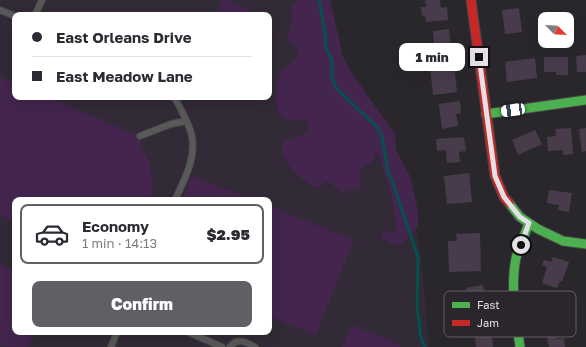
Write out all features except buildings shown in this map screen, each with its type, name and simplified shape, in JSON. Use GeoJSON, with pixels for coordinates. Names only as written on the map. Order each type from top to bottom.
{"type":"FeatureCollection","features":[{"type":"Feature","properties":{"kind":"street"},"geometry":{"type":"LineString","coordinates":[[471,0],[495,176],[504,197],[520,217],[538,229],[563,241],[586,244]]}},
{"type":"Feature","properties":{"kind":"street"},"geometry":{"type":"LineString","coordinates":[[486,114],[586,100]]}},
{"type":"Feature","properties":{"kind":"street"},"geometry":{"type":"LineString","coordinates":[[513,291],[516,256],[529,223]]}},
{"type":"Feature","properties":{"kind":"street"},"geometry":{"type":"LineString","coordinates":[[519,337],[520,347]]}},
{"type":"Feature","properties":{"kind":"lane"},"geometry":{"type":"LineString","coordinates":[[36,12],[42,0]]}},
{"type":"Feature","properties":{"kind":"lane"},"geometry":{"type":"LineString","coordinates":[[0,10],[12,15]]}},
{"type":"Feature","properties":{"kind":"lane"},"geometry":{"type":"LineString","coordinates":[[176,100],[192,136],[193,153],[187,174],[176,197]]}},
{"type":"Feature","properties":{"kind":"lane"},"geometry":{"type":"LineString","coordinates":[[140,136],[171,124],[186,121]]}},
{"type":"Feature","properties":{"kind":"lane"},"geometry":{"type":"LineString","coordinates":[[110,347],[116,335]]}},
{"type":"Feature","properties":{"kind":"lane"},"geometry":{"type":"LineString","coordinates":[[195,335],[222,347]]}},
{"type":"Feature","properties":{"kind":"lane"},"geometry":{"type":"LineString","coordinates":[[230,347],[235,341],[240,340],[255,347]]}},
{"type":"Feature","properties":{"kind":"shaded area"},"geometry":{"type":"Polygon","coordinates":[[[0,0],[326,0],[344,77],[406,175],[421,255],[429,347],[0,347],[0,0]]]}},
{"type":"Feature","properties":{"kind":"shaded area"},"geometry":{"type":"Polygon","coordinates":[[[222,0],[227,0],[255,12],[217,12],[222,0]]]}},
{"type":"Feature","properties":{"kind":"shaded area"},"geometry":{"type":"Polygon","coordinates":[[[300,0],[330,0],[343,56],[351,72],[395,134],[396,150],[411,178],[418,212],[418,226],[406,240],[399,244],[394,244],[382,238],[382,234],[386,230],[397,234],[392,198],[380,155],[376,153],[371,163],[362,167],[359,175],[362,184],[359,189],[353,189],[343,194],[328,181],[316,188],[310,184],[296,173],[288,164],[281,152],[285,140],[297,138],[307,132],[309,125],[307,120],[289,121],[281,116],[276,106],[276,82],[282,70],[296,59],[299,48],[289,42],[287,36],[292,22],[291,9],[294,3],[300,0]]]}},
{"type":"Feature","properties":{"kind":"shaded area"},"geometry":{"type":"Polygon","coordinates":[[[0,77],[12,82],[12,100],[55,100],[143,138],[140,146],[152,172],[153,186],[151,197],[12,197],[12,221],[0,215],[0,77]]]}},
{"type":"Feature","properties":{"kind":"shaded area"},"geometry":{"type":"Polygon","coordinates":[[[192,176],[245,197],[184,197],[192,176]]]}},
{"type":"Feature","properties":{"kind":"shaded area"},"geometry":{"type":"Polygon","coordinates":[[[272,207],[354,240],[316,335],[272,317],[272,207]]]}},
{"type":"Feature","properties":{"kind":"shaded area"},"geometry":{"type":"Polygon","coordinates":[[[0,264],[12,270],[12,335],[34,335],[28,347],[0,346],[0,264]]]}},
{"type":"Feature","properties":{"kind":"shaded area"},"geometry":{"type":"Polygon","coordinates":[[[352,325],[401,345],[400,347],[342,347],[352,325]]]}},
{"type":"Feature","properties":{"kind":"waterway"},"geometry":{"type":"LineString","coordinates":[[319,0],[325,32],[326,48],[332,61],[332,77],[336,88],[377,127],[382,137],[388,172],[418,257],[417,306],[421,338],[425,347]]}},
{"type":"Feature","properties":{"kind":"traffic: fast"},"geometry":{"type":"LineString","coordinates":[[486,114],[586,100]]}},
{"type":"Feature","properties":{"kind":"traffic: fast"},"geometry":{"type":"LineString","coordinates":[[509,203],[520,217],[538,229],[563,241],[586,244]]}},
{"type":"Feature","properties":{"kind":"traffic: fast"},"geometry":{"type":"LineString","coordinates":[[514,291],[514,269],[516,258],[529,223]]}},
{"type":"Feature","properties":{"kind":"traffic: fast"},"geometry":{"type":"LineString","coordinates":[[518,337],[520,347]]}},
{"type":"Feature","properties":{"kind":"traffic: jam"},"geometry":{"type":"LineString","coordinates":[[471,0],[495,176],[504,197],[509,203]]}},
{"type":"Feature","properties":{"kind":"route"},"geometry":{"type":"LineString","coordinates":[[479,57],[495,176],[504,197],[520,217],[529,223],[521,245]]}}]}
